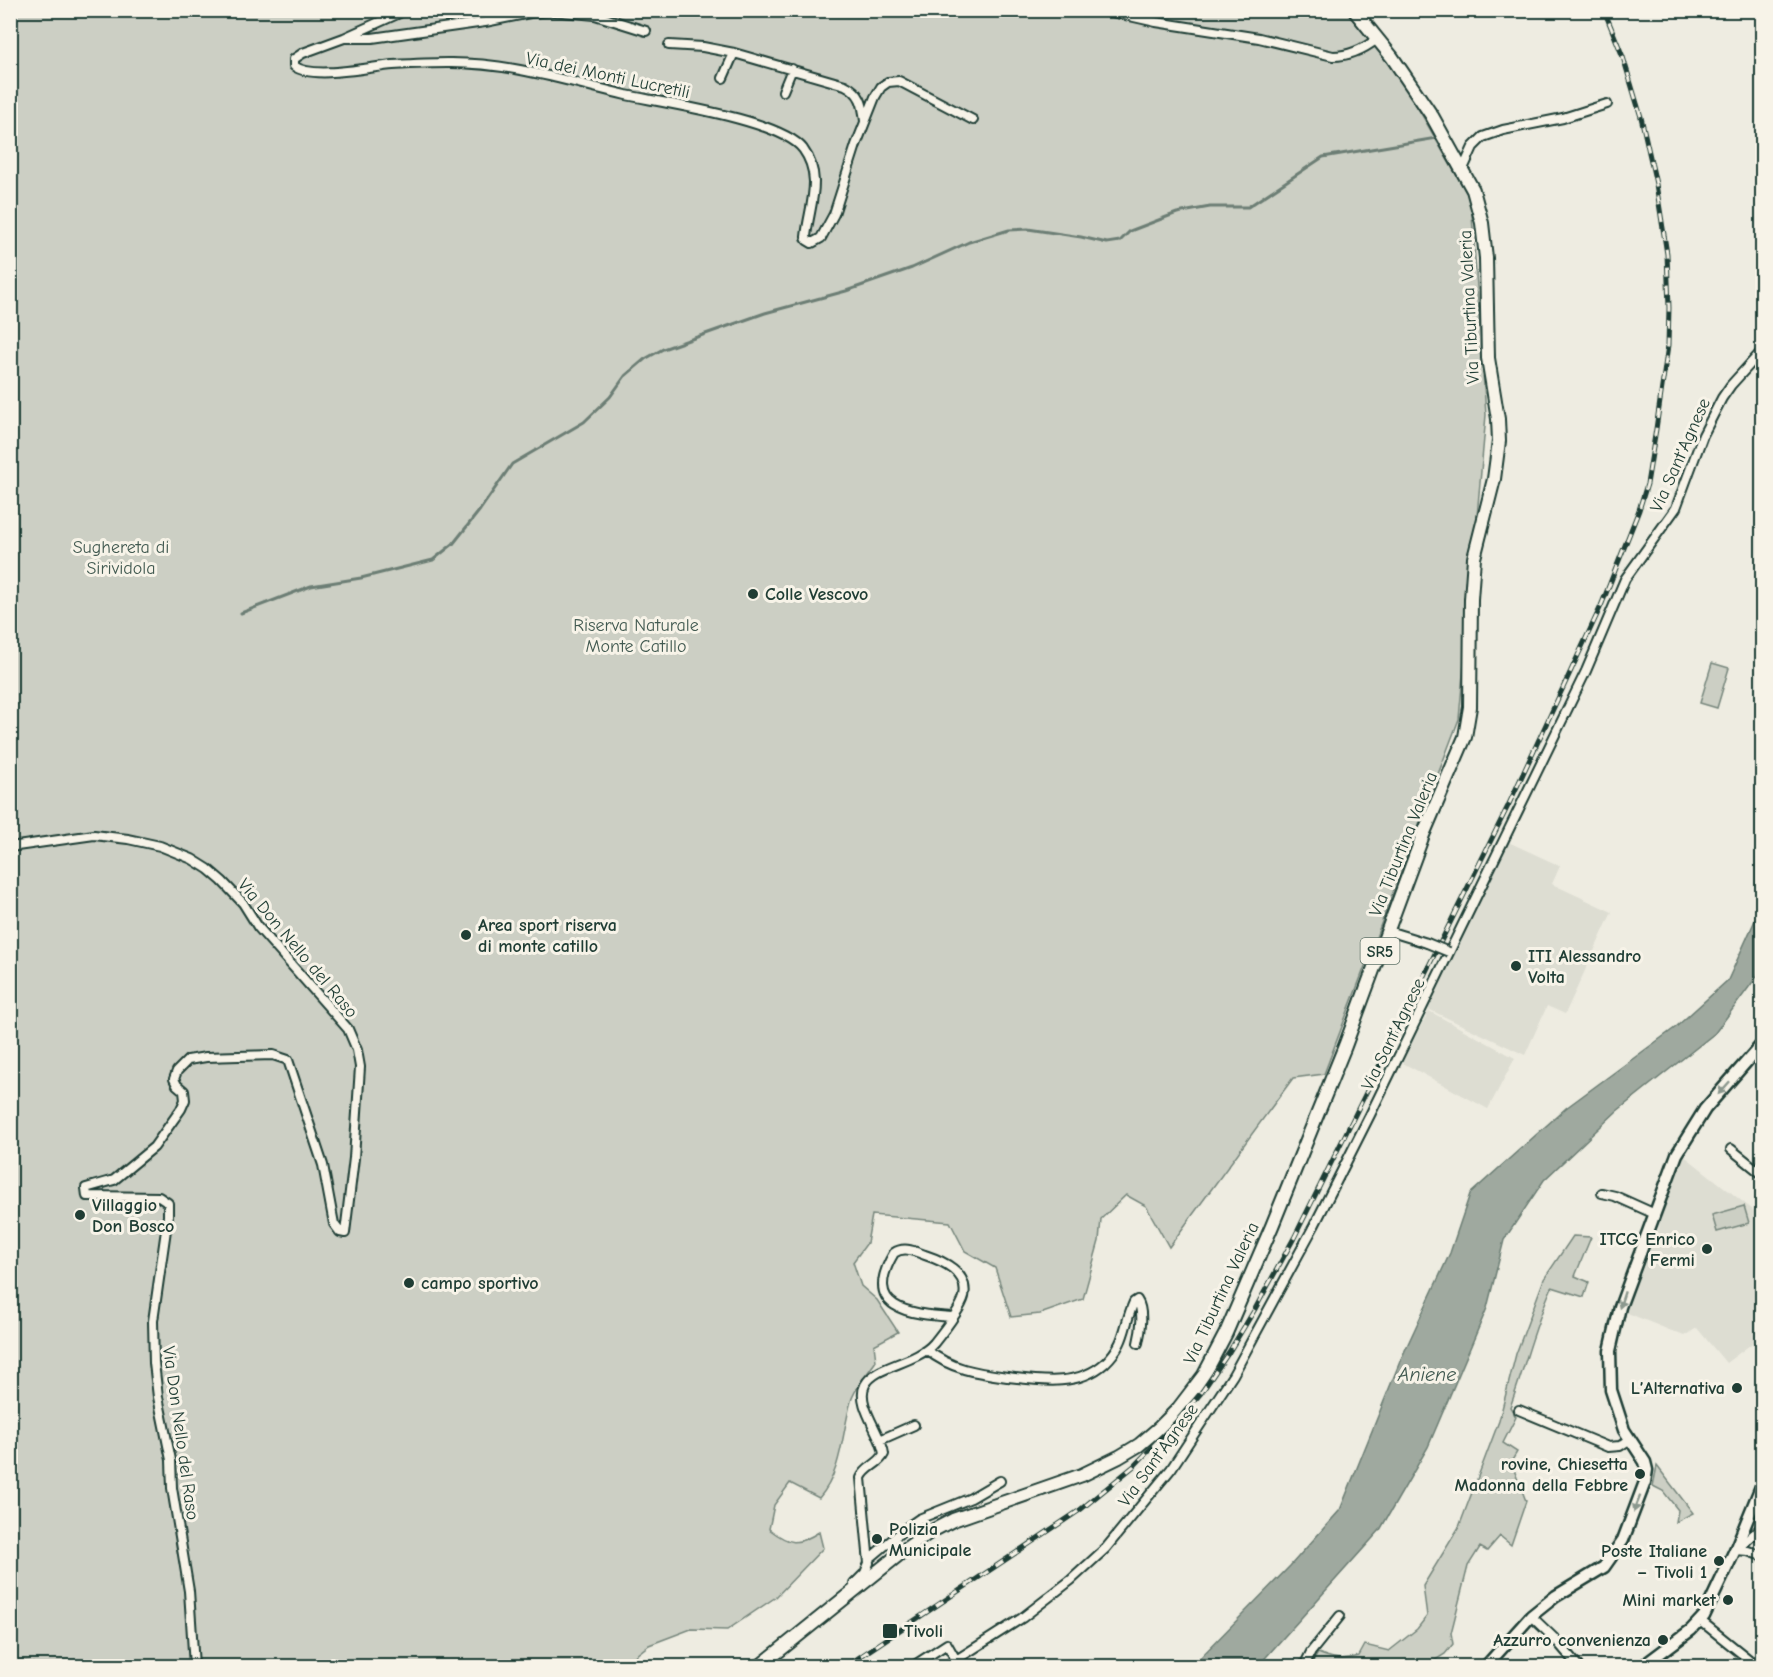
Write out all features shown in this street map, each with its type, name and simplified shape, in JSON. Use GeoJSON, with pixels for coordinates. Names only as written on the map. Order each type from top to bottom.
{"type":"FeatureCollection","features":[{"type":"Feature","properties":{"kind":"main road","name":"Via Tiburtina Valeria"},"geometry":{"type":"LineString","coordinates":[[760,1666],[907,1548],[938,1528],[964,1516],[1052,1487],[1101,1467],[1146,1439],[1178,1409],[1209,1366],[1232,1319],[1345,1046],[1420,844],[1458,756],[1467,729],[1470,707],[1471,599],[1474,558],[1498,456],[1499,426],[1490,380],[1487,348],[1484,231],[1479,206],[1463,169],[1424,102],[1354,10]]}},
{"type":"Feature","properties":{"kind":"main road"},"geometry":{"type":"LineString","coordinates":[[1486,1666],[1530,1616],[1556,1596],[1604,1567],[1621,1544],[1645,1482],[1647,1470],[1617,1415],[1611,1390],[1610,1351],[1624,1294],[1674,1158],[1715,1097],[1762,1044]]}},
{"type":"Feature","properties":{"kind":"main road"},"geometry":{"type":"LineString","coordinates":[[1643,1666],[1701,1621],[1735,1550],[1762,1484]]}},
{"type":"Feature","properties":{"kind":"street","name":"Via dei Monti Lucretili"},"geometry":{"type":"LineString","coordinates":[[406,10],[344,38],[296,56],[294,66],[304,71],[320,72],[409,64],[484,65],[544,75],[723,115],[783,134],[799,144],[814,172],[814,196],[806,237],[812,243],[821,238],[834,214],[865,122]]}},
{"type":"Feature","properties":{"kind":"street"},"geometry":{"type":"LineString","coordinates":[[1103,10],[1156,22],[1259,38],[1333,56],[1358,51],[1377,39]]}},
{"type":"Feature","properties":{"kind":"street"},"geometry":{"type":"LineString","coordinates":[[344,38],[372,38],[551,11],[595,15],[646,30]]}},
{"type":"Feature","properties":{"kind":"street"},"geometry":{"type":"LineString","coordinates":[[669,45],[697,46],[734,53],[838,82],[852,88],[861,101],[865,122]]}},
{"type":"Feature","properties":{"kind":"street"},"geometry":{"type":"LineString","coordinates":[[723,78],[734,53]]}},
{"type":"Feature","properties":{"kind":"street"},"geometry":{"type":"LineString","coordinates":[[783,91],[792,69]]}},
{"type":"Feature","properties":{"kind":"street"},"geometry":{"type":"LineString","coordinates":[[865,122],[881,87],[888,82],[899,81],[973,120]]}},
{"type":"Feature","properties":{"kind":"street"},"geometry":{"type":"LineString","coordinates":[[1463,169],[1473,147],[1483,137],[1503,130],[1563,118],[1607,104]]}},
{"type":"Feature","properties":{"kind":"street","name":"Via Sant'Agnese"},"geometry":{"type":"LineString","coordinates":[[945,1666],[1022,1618],[1089,1564],[1125,1527],[1171,1469],[1233,1375],[1319,1216],[1586,671],[1625,579],[1676,508],[1703,435],[1721,400],[1731,385],[1762,351]]}},
{"type":"Feature","properties":{"kind":"street","name":"Via Don Nello del Raso"},"geometry":{"type":"LineString","coordinates":[[10,848],[94,835],[160,846],[192,859],[222,881],[243,903],[258,927],[348,1029],[357,1050],[360,1067],[354,1158],[345,1233],[340,1232],[334,1224],[322,1165],[288,1060],[273,1055],[207,1057],[188,1060],[177,1071],[174,1078],[177,1085],[184,1091],[185,1100],[154,1147],[114,1180],[86,1188],[87,1196],[159,1197],[168,1203],[153,1321],[154,1363],[158,1397],[171,1460],[172,1488],[189,1591],[194,1666]]}},
{"type":"Feature","properties":{"kind":"street"},"geometry":{"type":"LineString","coordinates":[[1388,931],[1449,952]]}},
{"type":"Feature","properties":{"kind":"street"},"geometry":{"type":"LineString","coordinates":[[1731,1149],[1762,1174]]}},
{"type":"Feature","properties":{"kind":"street"},"geometry":{"type":"LineString","coordinates":[[1602,1193],[1615,1196],[1655,1214]]}},
{"type":"Feature","properties":{"kind":"street"},"geometry":{"type":"LineString","coordinates":[[832,1608],[869,1566],[861,1478],[864,1472],[882,1459],[884,1450],[864,1402],[863,1390],[866,1383],[879,1372],[918,1357],[927,1350],[952,1317],[962,1302],[964,1294],[960,1278],[953,1268],[941,1260],[913,1251],[901,1250],[894,1253],[883,1285],[884,1294],[889,1302],[919,1313],[952,1317]]}},
{"type":"Feature","properties":{"kind":"street"},"geometry":{"type":"LineString","coordinates":[[927,1350],[954,1367],[983,1374],[1042,1382],[1077,1378],[1094,1371],[1113,1354],[1126,1331],[1131,1308],[1137,1300],[1140,1304],[1141,1318],[1138,1343]]}},
{"type":"Feature","properties":{"kind":"street"},"geometry":{"type":"LineString","coordinates":[[1519,1410],[1608,1447],[1620,1446],[1629,1440]]}},
{"type":"Feature","properties":{"kind":"street"},"geometry":{"type":"LineString","coordinates":[[880,1440],[914,1425]]}},
{"type":"Feature","properties":{"kind":"street"},"geometry":{"type":"LineString","coordinates":[[869,1559],[919,1519],[971,1498],[1000,1481]]}},
{"type":"Feature","properties":{"kind":"street"},"geometry":{"type":"LineString","coordinates":[[1735,1550],[1762,1527]]}},
{"type":"Feature","properties":{"kind":"street"},"geometry":{"type":"LineString","coordinates":[[1735,1550],[1748,1551],[1762,1556]]}},
{"type":"Feature","properties":{"kind":"street"},"geometry":{"type":"LineString","coordinates":[[1304,1666],[1311,1652],[1340,1616]]}},
{"type":"Feature","properties":{"kind":"street"},"geometry":{"type":"LineString","coordinates":[[1530,1616],[1550,1634],[1574,1665]]}},
{"type":"Feature","properties":{"kind":"street"},"geometry":{"type":"LineString","coordinates":[[1701,1621],[1757,1666]]}},
{"type":"Feature","properties":{"kind":"street"},"geometry":{"type":"LineString","coordinates":[[913,1666],[947,1644],[956,1660]]}},
{"type":"Feature","properties":{"kind":"shaded area","name":"ITI Alessandro Volta"},"geometry":{"type":"Polygon","coordinates":[[[1504,840],[1560,866],[1552,884],[1612,912],[1565,1014],[1547,1006],[1525,1055],[1426,1008],[1504,840]]]}},
{"type":"Feature","properties":{"kind":"shaded area"},"geometry":{"type":"Polygon","coordinates":[[[1429,1011],[1515,1058],[1488,1109],[1401,1062],[1429,1011]]]}},
{"type":"Feature","properties":{"kind":"shaded area","name":"ITCG Enrico Fermi"},"geometry":{"type":"Polygon","coordinates":[[[1682,1154],[1762,1217],[1762,1336],[1726,1363],[1697,1328],[1684,1336],[1625,1312],[1659,1228],[1663,1198],[1682,1154]]]}},
{"type":"Feature","properties":{"kind":"green space","name":"Riserva Naturale Monte Catillo"},"geometry":{"type":"Polygon","coordinates":[[[11,11],[1346,11],[1403,82],[1471,201],[1486,415],[1459,719],[1324,1074],[1293,1078],[1169,1247],[1146,1206],[1126,1195],[1101,1219],[1099,1241],[1083,1299],[1040,1314],[1011,1317],[995,1268],[965,1251],[950,1222],[872,1215],[867,1243],[853,1262],[861,1286],[877,1300],[898,1332],[874,1345],[876,1361],[853,1396],[837,1464],[827,1488],[819,1498],[790,1483],[774,1505],[769,1529],[788,1541],[794,1542],[805,1540],[819,1532],[823,1548],[776,1597],[727,1630],[691,1629],[649,1645],[622,1666],[12,1666],[11,11]]]}},
{"type":"Feature","properties":{"kind":"green space"},"geometry":{"type":"Polygon","coordinates":[[[1712,663],[1729,668],[1717,708],[1700,703],[1712,663]]]}},
{"type":"Feature","properties":{"kind":"green space"},"geometry":{"type":"Polygon","coordinates":[[[1744,1206],[1749,1223],[1717,1232],[1712,1215],[1744,1206]]]}},
{"type":"Feature","properties":{"kind":"green space"},"geometry":{"type":"Polygon","coordinates":[[[1573,1236],[1591,1237],[1575,1276],[1589,1282],[1584,1297],[1552,1287],[1510,1407],[1516,1417],[1503,1443],[1517,1452],[1511,1462],[1526,1501],[1511,1545],[1500,1536],[1487,1551],[1480,1547],[1468,1566],[1451,1633],[1453,1644],[1445,1654],[1426,1666],[1311,1666],[1318,1653],[1343,1659],[1359,1656],[1365,1645],[1389,1651],[1417,1629],[1427,1616],[1423,1586],[1459,1527],[1499,1421],[1516,1354],[1544,1279],[1573,1236]]]}},
{"type":"Feature","properties":{"kind":"green space"},"geometry":{"type":"Polygon","coordinates":[[[1657,1466],[1693,1513],[1676,1522],[1678,1510],[1663,1491],[1653,1486],[1657,1466]]]}},
{"type":"Feature","properties":{"kind":"water","name":"Aniene"},"geometry":{"type":"Polygon","coordinates":[[[1762,709],[1762,962],[1758,975],[1715,1033],[1617,1111],[1544,1180],[1504,1240],[1487,1308],[1428,1447],[1380,1530],[1258,1666],[1188,1666],[1199,1659],[1290,1566],[1340,1510],[1401,1359],[1450,1253],[1470,1194],[1566,1108],[1676,1027],[1728,980],[1756,918],[1757,767],[1762,709]]]}},
{"type":"Feature","properties":{"kind":"waterway"},"geometry":{"type":"LineString","coordinates":[[241,613],[311,586],[361,578],[433,560],[453,544],[512,464],[584,422],[610,397],[625,376],[645,359],[663,349],[765,313],[846,291],[912,268],[969,242],[1009,230],[1028,229],[1107,243],[1120,241],[1130,231],[1177,213],[1210,207],[1248,207],[1323,157],[1437,138]]}},
{"type":"Feature","properties":{"kind":"waterway"},"geometry":{"type":"LineString","coordinates":[[10,1453],[10,1460]]}},
{"type":"Feature","properties":{"kind":"railway"},"geometry":{"type":"LineString","coordinates":[[846,1666],[1080,1510],[1134,1466],[1201,1393],[1255,1309],[1294,1238],[1508,806],[1601,606],[1647,484],[1668,345],[1669,308],[1667,254],[1656,184],[1641,117],[1623,57],[1604,10]]}},
{"type":"Feature","properties":{"kind":"railway"},"geometry":{"type":"LineString","coordinates":[[10,1661],[37,1666]]}},
{"type":"Feature","properties":{"kind":"place","name":"Colle Vescovo"},"geometry":{"type":"Point","coordinates":[753,594]}},
{"type":"Feature","properties":{"kind":"place","name":"Area sport riserva di monte catillo"},"geometry":{"type":"Point","coordinates":[466,935]}},
{"type":"Feature","properties":{"kind":"place","name":"ITI Alessandro Volta"},"geometry":{"type":"Point","coordinates":[1516,966]}},
{"type":"Feature","properties":{"kind":"place","name":"Villaggio Don Bosco"},"geometry":{"type":"Point","coordinates":[80,1215]}},
{"type":"Feature","properties":{"kind":"place","name":"ITCG Enrico Fermi"},"geometry":{"type":"Point","coordinates":[1707,1249]}},
{"type":"Feature","properties":{"kind":"place","name":"campo sportivo"},"geometry":{"type":"Point","coordinates":[409,1283]}},
{"type":"Feature","properties":{"kind":"place","name":"L’Alternativa"},"geometry":{"type":"Point","coordinates":[1737,1388]}},
{"type":"Feature","properties":{"kind":"place","name":"rovine, Chiesetta Madonna della Febbre"},"geometry":{"type":"Point","coordinates":[1640,1474]}},
{"type":"Feature","properties":{"kind":"place","name":"Polizia Municipale"},"geometry":{"type":"Point","coordinates":[877,1539]}},
{"type":"Feature","properties":{"kind":"place","name":"Poste Italiane – Tivoli 1"},"geometry":{"type":"Point","coordinates":[1719,1561]}},
{"type":"Feature","properties":{"kind":"place","name":"Mini market"},"geometry":{"type":"Point","coordinates":[1728,1600]}},
{"type":"Feature","properties":{"kind":"place","name":"Tivoli"},"geometry":{"type":"Point","coordinates":[890,1631]}},
{"type":"Feature","properties":{"kind":"place","name":"Azzurro convenienza"},"geometry":{"type":"Point","coordinates":[1663,1640]}},
{"type":"Feature","properties":{"kind":"park label","name":"Sughereta di Sirividola"},"geometry":{"type":"Point","coordinates":[121,557]}}]}
